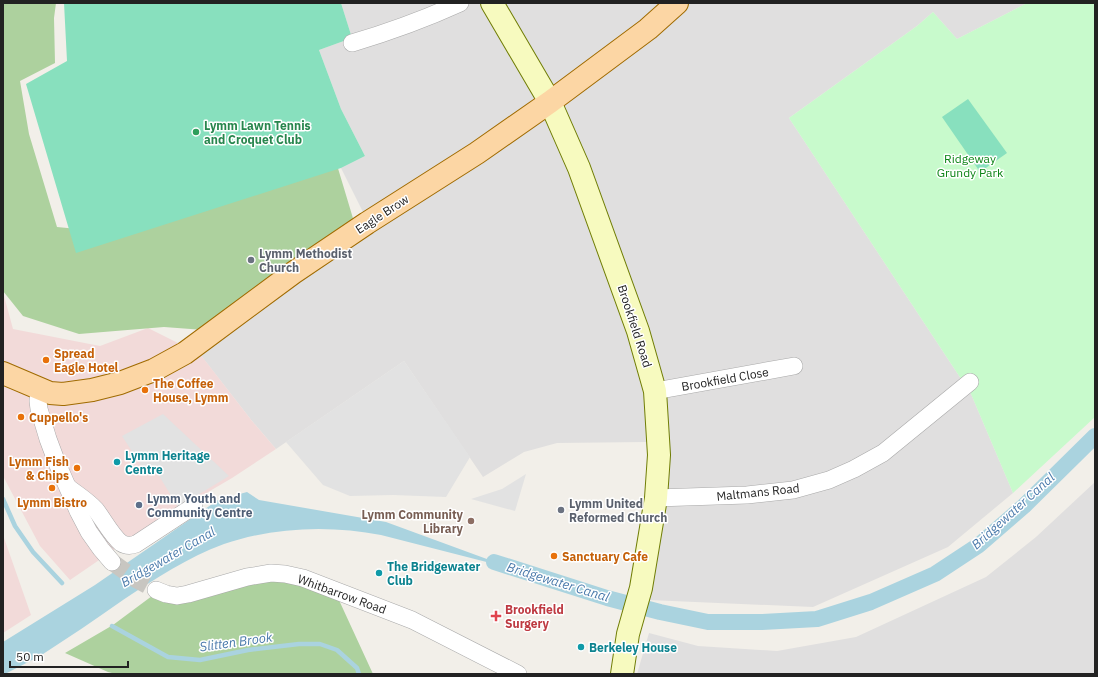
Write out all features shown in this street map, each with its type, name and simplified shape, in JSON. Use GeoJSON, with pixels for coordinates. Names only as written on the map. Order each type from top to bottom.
{"type":"FeatureCollection","features":[{"type":"Feature","properties":{"kind":"main road","name":"Eagle Brow"},"geometry":{"type":"LineString","coordinates":[[3,373],[50,393],[63,394],[120,384],[154,370],[184,353],[299,269],[367,223],[477,153],[550,102],[648,29],[677,3]]}},
{"type":"Feature","properties":{"kind":"street"},"geometry":{"type":"LineString","coordinates":[[352,43],[389,32],[429,17],[460,3]]}},
{"type":"Feature","properties":{"kind":"street","name":"Brookfield Road"},"geometry":{"type":"LineString","coordinates":[[492,3],[550,102],[580,168],[638,331],[655,391],[659,454],[656,498],[641,588],[628,634],[622,674]]}},
{"type":"Feature","properties":{"kind":"street","name":"Brookfield Close"},"geometry":{"type":"LineString","coordinates":[[655,391],[794,366]]}},
{"type":"Feature","properties":{"kind":"street","name":"Maltmans Road"},"geometry":{"type":"LineString","coordinates":[[656,498],[747,495],[793,490],[829,480],[854,469],[883,452],[970,382]]}},
{"type":"Feature","properties":{"kind":"street"},"geometry":{"type":"LineString","coordinates":[[39,389],[39,409],[57,463],[89,532],[112,562]]}},
{"type":"Feature","properties":{"kind":"street"},"geometry":{"type":"LineString","coordinates":[[68,488],[88,502],[121,543],[131,546],[194,506]]}},
{"type":"Feature","properties":{"kind":"street","name":"Whitbarrow Road"},"geometry":{"type":"LineString","coordinates":[[156,590],[177,596],[247,577],[285,574],[303,578],[412,620],[518,674]]}},
{"type":"Feature","properties":{"kind":"shaded area"},"geometry":{"type":"Polygon","coordinates":[[[341,3],[1027,3],[957,39],[933,12],[917,26],[789,118],[971,394],[1013,493],[948,547],[813,607],[649,600],[669,439],[646,442],[557,443],[524,452],[483,477],[404,361],[276,449],[252,421],[199,353],[372,230],[341,168],[365,156],[341,109],[319,50],[352,38],[341,3]]]}},
{"type":"Feature","properties":{"kind":"shaded area"},"geometry":{"type":"Polygon","coordinates":[[[3,292],[13,329],[100,346],[148,328],[200,354],[252,421],[276,449],[232,478],[140,532],[70,580],[40,546],[3,476],[3,292]]]}},
{"type":"Feature","properties":{"kind":"shaded area"},"geometry":{"type":"Polygon","coordinates":[[[404,361],[470,457],[446,497],[393,495],[350,496],[323,485],[286,442],[404,361]]]}},
{"type":"Feature","properties":{"kind":"shaded area"},"geometry":{"type":"Polygon","coordinates":[[[163,414],[229,476],[178,507],[153,466],[144,470],[122,436],[163,414]]]}},
{"type":"Feature","properties":{"kind":"shaded area"},"geometry":{"type":"Polygon","coordinates":[[[526,474],[515,511],[471,499],[502,489],[526,474]]]}},
{"type":"Feature","properties":{"kind":"shaded area"},"geometry":{"type":"Polygon","coordinates":[[[1095,482],[1095,674],[637,674],[649,633],[698,646],[777,651],[856,637],[986,577],[1036,537],[1095,482]]]}},
{"type":"Feature","properties":{"kind":"shaded area"},"geometry":{"type":"Polygon","coordinates":[[[3,535],[31,615],[3,633],[3,535]]]}},
{"type":"Feature","properties":{"kind":"green space"},"geometry":{"type":"Polygon","coordinates":[[[3,3],[56,3],[54,18],[55,63],[20,81],[29,134],[57,227],[88,230],[334,155],[355,225],[204,330],[164,327],[79,334],[23,316],[3,291],[3,3]]]}},
{"type":"Feature","properties":{"kind":"green space","name":"Lymm Lawn Tennis and Croquet Club"},"geometry":{"type":"Polygon","coordinates":[[[64,3],[341,3],[352,38],[319,50],[341,109],[365,156],[341,168],[76,253],[26,84],[67,61],[64,3]]]}},
{"type":"Feature","properties":{"kind":"green space","name":"Ridgeway Grundy Park"},"geometry":{"type":"Polygon","coordinates":[[[1027,3],[1095,3],[1095,417],[1013,493],[971,394],[789,118],[917,26],[933,12],[957,39],[1027,3]]]}},
{"type":"Feature","properties":{"kind":"green space"},"geometry":{"type":"Polygon","coordinates":[[[968,99],[1007,153],[980,172],[942,117],[968,99]]]}},
{"type":"Feature","properties":{"kind":"green space"},"geometry":{"type":"Polygon","coordinates":[[[271,575],[338,598],[373,674],[116,674],[65,653],[113,625],[156,593],[271,575]]]}},
{"type":"Feature","properties":{"kind":"water"},"geometry":{"type":"Polygon","coordinates":[[[247,492],[259,500],[386,522],[514,569],[381,535],[362,532],[302,529],[262,534],[224,544],[185,562],[135,592],[40,656],[3,674],[3,642],[95,585],[218,500],[247,492]]]}},
{"type":"Feature","properties":{"kind":"waterway","name":"Bridgewater Canal"},"geometry":{"type":"LineString","coordinates":[[494,562],[607,598],[660,612],[708,622],[762,622],[817,619],[871,602],[935,574],[979,545],[1024,506],[1095,436]]}},
{"type":"Feature","properties":{"kind":"waterway","name":"Slitten Brook"},"geometry":{"type":"LineString","coordinates":[[3,499],[15,526],[33,552],[62,583]]}},
{"type":"Feature","properties":{"kind":"waterway","name":"Slitten Brook"},"geometry":{"type":"LineString","coordinates":[[112,626],[168,657],[200,660],[248,650],[299,644],[320,644],[337,650],[357,668],[359,674]]}},
{"type":"Feature","properties":{"kind":"tunnel"},"geometry":{"type":"LineString","coordinates":[[112,562],[137,580],[156,590]]}},
{"type":"Feature","properties":{"kind":"place","name":"Lymm Lawn Tennis and Croquet Club"},"geometry":{"type":"Point","coordinates":[196,132]}},
{"type":"Feature","properties":{"kind":"place","name":"Lymm Methodist Church"},"geometry":{"type":"Point","coordinates":[251,260]}},
{"type":"Feature","properties":{"kind":"place","name":"Spread Eagle Hotel"},"geometry":{"type":"Point","coordinates":[46,360]}},
{"type":"Feature","properties":{"kind":"place","name":"The Coffee House, Lymm"},"geometry":{"type":"Point","coordinates":[145,390]}},
{"type":"Feature","properties":{"kind":"place","name":"Cuppello's"},"geometry":{"type":"Point","coordinates":[21,417]}},
{"type":"Feature","properties":{"kind":"place","name":"Lymm Heritage Centre"},"geometry":{"type":"Point","coordinates":[117,462]}},
{"type":"Feature","properties":{"kind":"place","name":"Lymm Fish & Chips"},"geometry":{"type":"Point","coordinates":[77,468]}},
{"type":"Feature","properties":{"kind":"place","name":"Lymm Bistro"},"geometry":{"type":"Point","coordinates":[52,488]}},
{"type":"Feature","properties":{"kind":"place","name":"Lymm Youth and Community Centre"},"geometry":{"type":"Point","coordinates":[139,505]}},
{"type":"Feature","properties":{"kind":"place","name":"Lymm United Reformed Church"},"geometry":{"type":"Point","coordinates":[561,510]}},
{"type":"Feature","properties":{"kind":"place","name":"Lymm Community Library"},"geometry":{"type":"Point","coordinates":[471,521]}},
{"type":"Feature","properties":{"kind":"place","name":"Sanctuary Cafe"},"geometry":{"type":"Point","coordinates":[554,556]}},
{"type":"Feature","properties":{"kind":"place","name":"The Bridgewater Club"},"geometry":{"type":"Point","coordinates":[379,573]}},
{"type":"Feature","properties":{"kind":"place","name":"Brookfield Surgery"},"geometry":{"type":"Point","coordinates":[496,616]}},
{"type":"Feature","properties":{"kind":"place","name":"Berkeley House"},"geometry":{"type":"Point","coordinates":[581,647]}}]}
